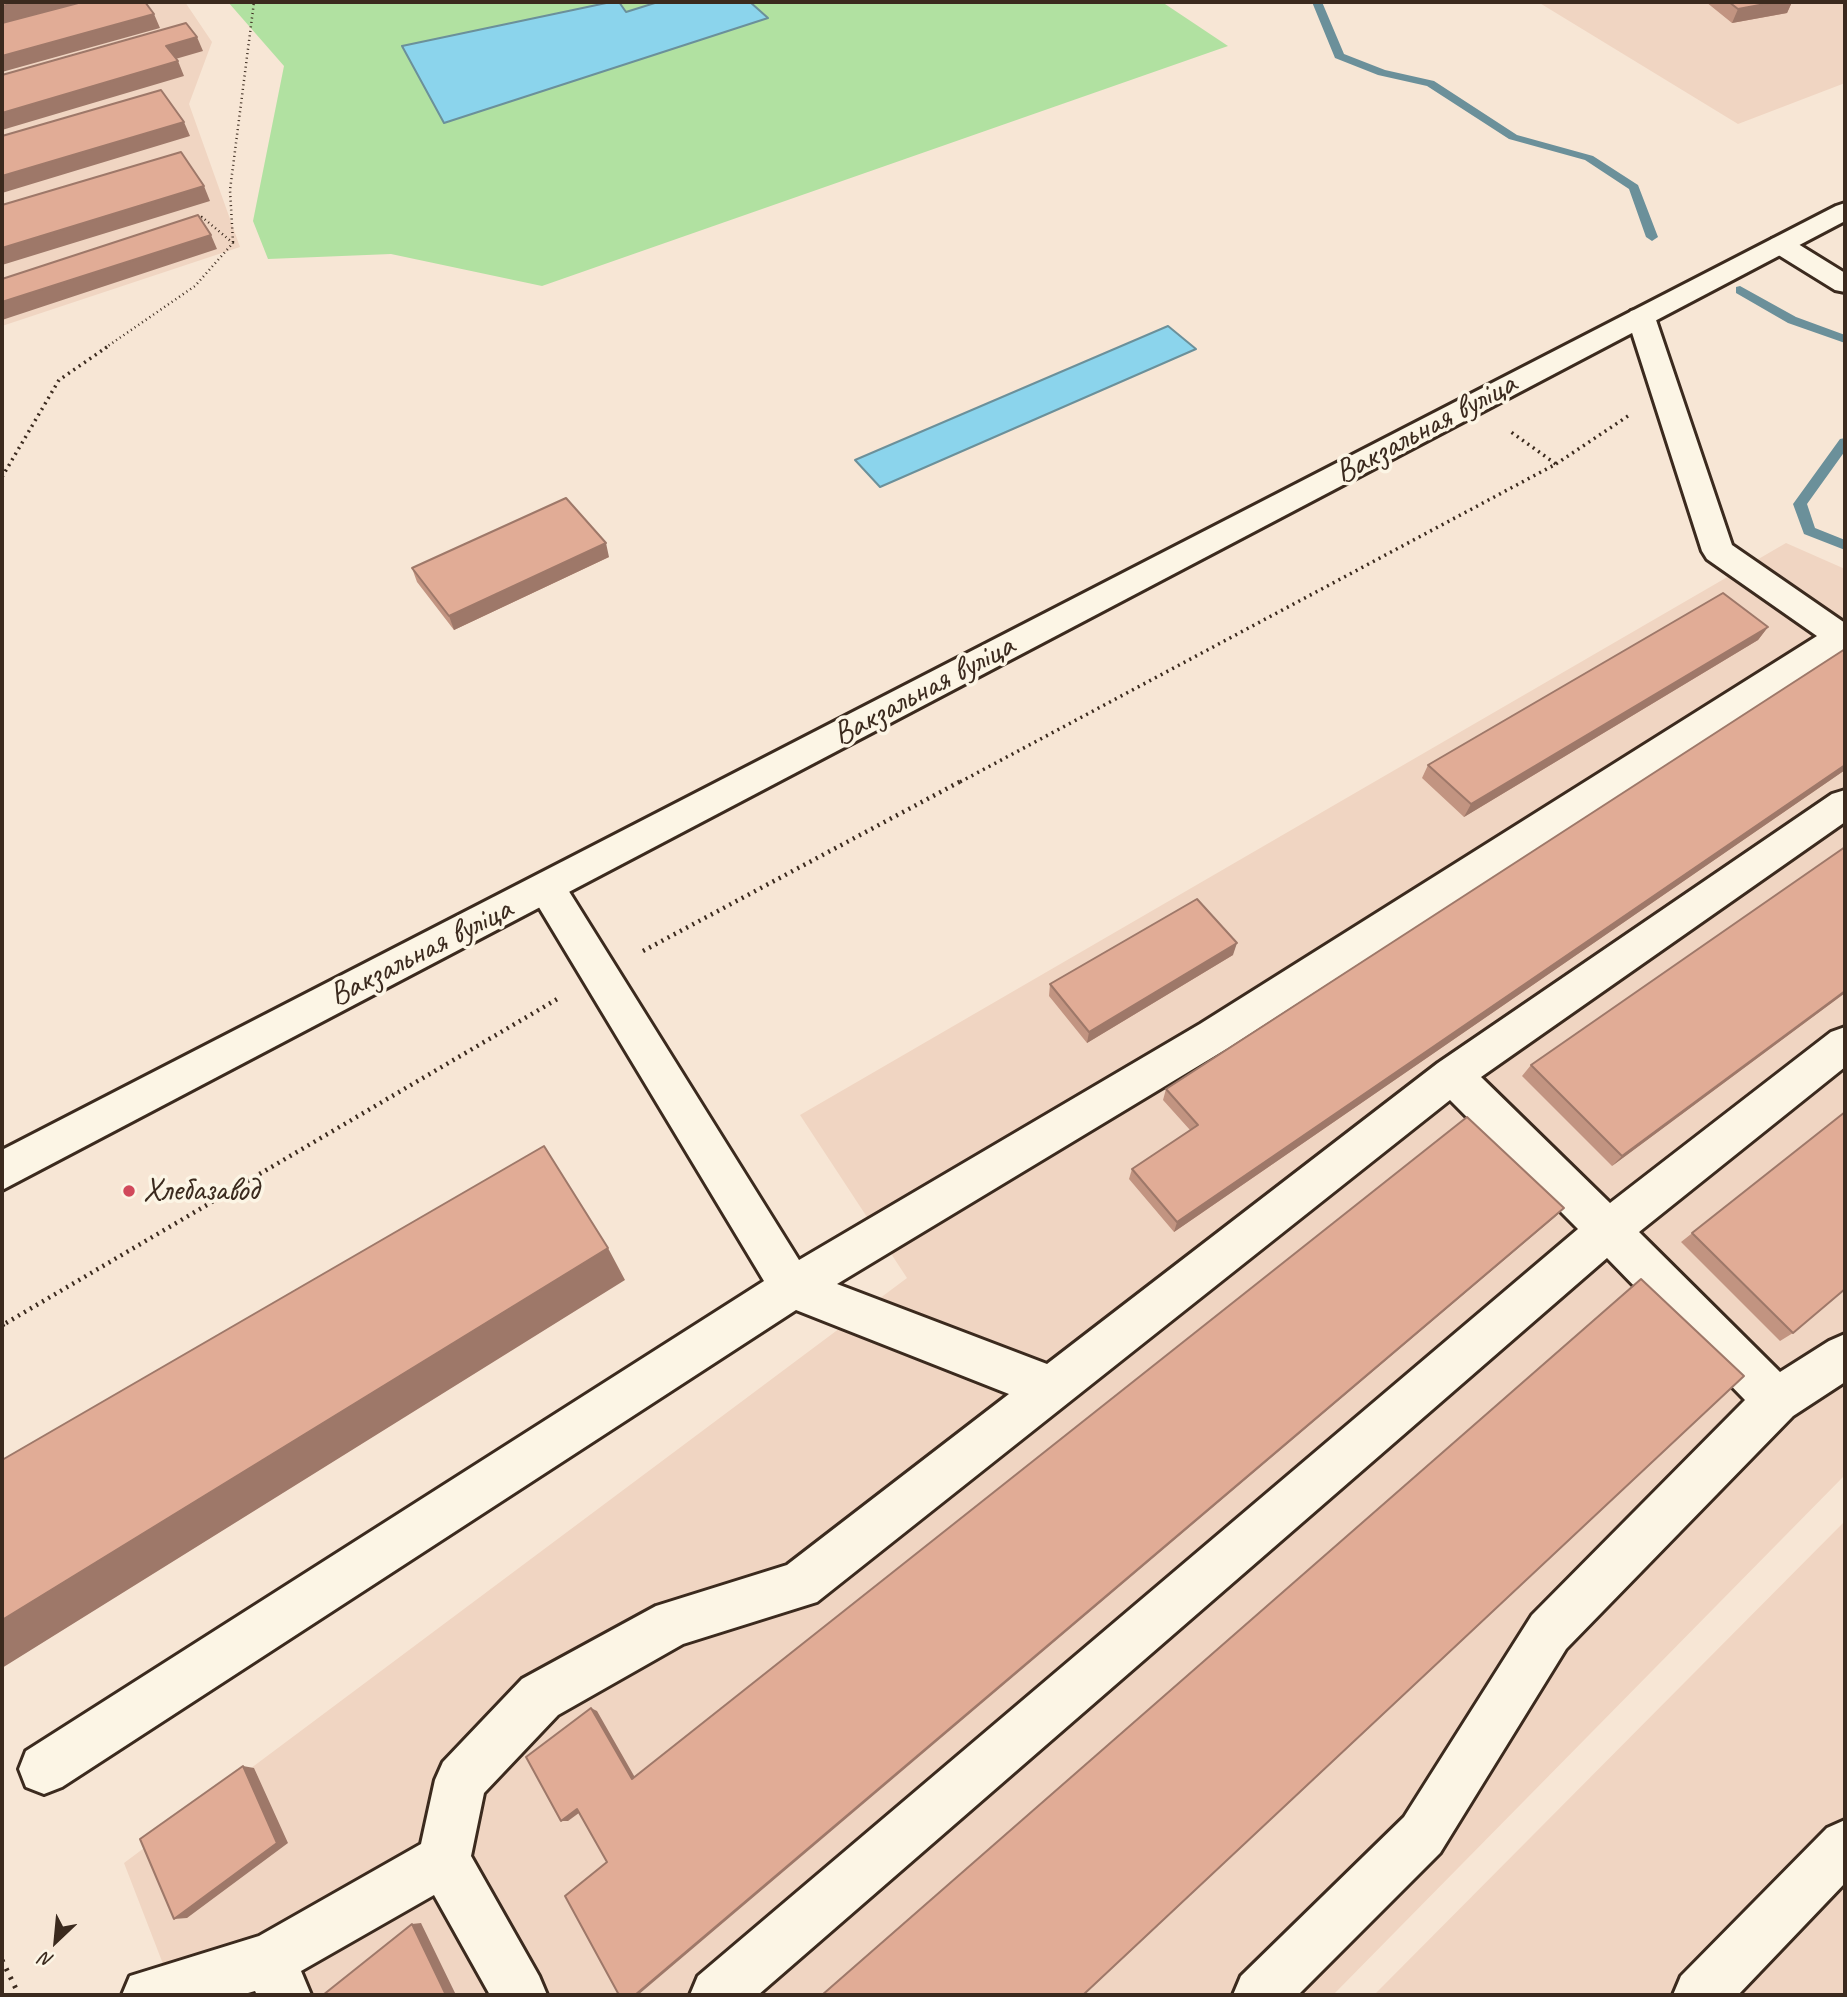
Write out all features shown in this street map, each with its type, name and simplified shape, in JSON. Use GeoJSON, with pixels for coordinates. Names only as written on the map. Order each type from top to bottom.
{"type":"FeatureCollection","features":[{"type":"Feature","properties":{"kind":"main road","name":"Вакзальная вуліца"},"geometry":{"type":"LineString","coordinates":[[2,1171],[1845,211]]}},
{"type":"Feature","properties":{"kind":"main road"},"geometry":{"type":"LineString","coordinates":[[1781,245],[1845,284]]}},
{"type":"Feature","properties":{"kind":"main road"},"geometry":{"type":"LineString","coordinates":[[44,1769],[792,1288],[1214,1036],[1843,638],[1718,551],[1641,317]]}},
{"type":"Feature","properties":{"kind":"main road"},"geometry":{"type":"LineString","coordinates":[[520,1995],[444,1860],[461,1780],[540,1698],[673,1623],[800,1585],[1452,1075],[1845,804]]}},
{"type":"Feature","properties":{"kind":"main road"},"geometry":{"type":"LineString","coordinates":[[547,888],[792,1288],[1051,1388]]}},
{"type":"Feature","properties":{"kind":"main road"},"geometry":{"type":"LineString","coordinates":[[717,1995],[1608,1230],[1845,1044]]}},
{"type":"Feature","properties":{"kind":"main road"},"geometry":{"type":"LineString","coordinates":[[1452,1075],[1777,1400]]}},
{"type":"Feature","properties":{"kind":"main road"},"geometry":{"type":"LineString","coordinates":[[1260,1995],[1422,1835],[1549,1632],[1777,1400],[1845,1356]]}},
{"type":"Feature","properties":{"kind":"main road"},"geometry":{"type":"LineString","coordinates":[[1700,1995],[1845,1846]]}},
{"type":"Feature","properties":{"kind":"main road"},"geometry":{"type":"LineString","coordinates":[[149,1995],[276,1978],[444,1860]]}},
{"type":"Feature","properties":{"kind":"path"},"geometry":{"type":"LineString","coordinates":[[2,477],[59,380],[195,286],[233,243],[230,190],[254,2]]}},
{"type":"Feature","properties":{"kind":"path"},"geometry":{"type":"LineString","coordinates":[[190,220],[202,218],[233,243]]}},
{"type":"Feature","properties":{"kind":"path"},"geometry":{"type":"LineString","coordinates":[[2,1325],[601,973],[1556,464],[1473,405]]}},
{"type":"Feature","properties":{"kind":"path"},"geometry":{"type":"LineString","coordinates":[[2,1960],[19,1995]]}},
{"type":"Feature","properties":{"kind":"shaded area"},"geometry":{"type":"Polygon","coordinates":[[[2,2],[185,2],[212,42],[189,104],[240,247],[2,326],[2,2]]]}},
{"type":"Feature","properties":{"kind":"shaded area"},"geometry":{"type":"Polygon","coordinates":[[[1538,2],[1845,2],[1845,83],[1738,124],[1538,2]]]}},
{"type":"Feature","properties":{"kind":"shaded area"},"geometry":{"type":"Polygon","coordinates":[[[1786,543],[1845,569],[1845,1475],[1333,1995],[175,1995],[124,1863],[907,1278],[800,1115],[1786,543]]]}},
{"type":"Feature","properties":{"kind":"shaded area"},"geometry":{"type":"Polygon","coordinates":[[[1845,1521],[1845,1995],[1374,1995],[1845,1521]]]}},
{"type":"Feature","properties":{"kind":"green space"},"geometry":{"type":"Polygon","coordinates":[[[228,2],[1162,2],[1228,46],[542,286],[391,254],[268,259],[253,221],[284,66],[228,2]]]}},
{"type":"Feature","properties":{"kind":"water"},"geometry":{"type":"Polygon","coordinates":[[[619,2],[626,12],[658,2],[750,2],[768,18],[444,123],[402,46],[619,2]]]}},
{"type":"Feature","properties":{"kind":"water"},"geometry":{"type":"Polygon","coordinates":[[[1168,326],[1196,349],[880,487],[855,460],[1168,326]]]}},
{"type":"Feature","properties":{"kind":"building"},"geometry":{"type":"Polygon","coordinates":[[[2,2],[20,2],[2,6],[2,2]]]}},
{"type":"Feature","properties":{"kind":"building"},"geometry":{"type":"Polygon","coordinates":[[[82,2],[145,2],[154,14],[2,56],[2,23],[82,2]]]}},
{"type":"Feature","properties":{"kind":"building"},"geometry":{"type":"Polygon","coordinates":[[[1729,2],[1776,2],[1738,9],[1729,2]]]}},
{"type":"Feature","properties":{"kind":"building"},"geometry":{"type":"Polygon","coordinates":[[[186,23],[197,37],[166,46],[178,61],[2,113],[2,75],[186,23]]]}},
{"type":"Feature","properties":{"kind":"building"},"geometry":{"type":"Polygon","coordinates":[[[161,90],[184,122],[2,176],[2,136],[161,90]]]}},
{"type":"Feature","properties":{"kind":"building"},"geometry":{"type":"Polygon","coordinates":[[[181,152],[204,186],[2,248],[2,205],[181,152]]]}},
{"type":"Feature","properties":{"kind":"building"},"geometry":{"type":"Polygon","coordinates":[[[198,215],[211,235],[2,302],[2,279],[198,215]]]}},
{"type":"Feature","properties":{"kind":"building"},"geometry":{"type":"Polygon","coordinates":[[[566,498],[606,543],[449,616],[412,568],[566,498]]]}},
{"type":"Feature","properties":{"kind":"building"},"geometry":{"type":"Polygon","coordinates":[[[1723,593],[1768,627],[1471,804],[1428,765],[1723,593]]]}},
{"type":"Feature","properties":{"kind":"building"},"geometry":{"type":"Polygon","coordinates":[[[1845,649],[1845,765],[1177,1222],[1132,1169],[1198,1125],[1166,1089],[1845,649]]]}},
{"type":"Feature","properties":{"kind":"building"},"geometry":{"type":"Polygon","coordinates":[[[1845,847],[1845,991],[1622,1156],[1531,1065],[1845,847]]]}},
{"type":"Feature","properties":{"kind":"building"},"geometry":{"type":"Polygon","coordinates":[[[1197,899],[1237,943],[1089,1032],[1050,984],[1197,899]]]}},
{"type":"Feature","properties":{"kind":"building"},"geometry":{"type":"Polygon","coordinates":[[[1845,1112],[1845,1289],[1793,1333],[1692,1233],[1845,1112]]]}},
{"type":"Feature","properties":{"kind":"building"},"geometry":{"type":"Polygon","coordinates":[[[1467,1117],[1564,1208],[635,1995],[619,1995],[565,1896],[607,1862],[577,1809],[561,1821],[526,1757],[591,1708],[632,1779],[1467,1117]]]}},
{"type":"Feature","properties":{"kind":"building"},"geometry":{"type":"Polygon","coordinates":[[[544,1146],[608,1248],[2,1620],[2,1460],[544,1146]]]}},
{"type":"Feature","properties":{"kind":"building"},"geometry":{"type":"Polygon","coordinates":[[[1641,1279],[1744,1376],[1083,1995],[822,1995],[1641,1279]]]}},
{"type":"Feature","properties":{"kind":"building"},"geometry":{"type":"Polygon","coordinates":[[[243,1766],[277,1843],[174,1919],[140,1839],[243,1766]]]}},
{"type":"Feature","properties":{"kind":"building"},"geometry":{"type":"Polygon","coordinates":[[[412,1924],[446,1995],[323,1995],[412,1924]]]}},
{"type":"Feature","properties":{"kind":"waterway"},"geometry":{"type":"LineString","coordinates":[[1317,2],[1339,56],[1382,73],[1430,83],[1513,137],[1589,158],[1634,187],[1652,237]]}},
{"type":"Feature","properties":{"kind":"waterway"},"geometry":{"type":"LineString","coordinates":[[1740,290],[1792,320],[1845,339]]}},
{"type":"Feature","properties":{"kind":"waterway"},"geometry":{"type":"LineString","coordinates":[[1845,442],[1800,504],[1809,531],[1845,545]]}},
{"type":"Feature","properties":{"kind":"place","name":"Хлебазавод"},"geometry":{"type":"Point","coordinates":[129,1191]}}]}
